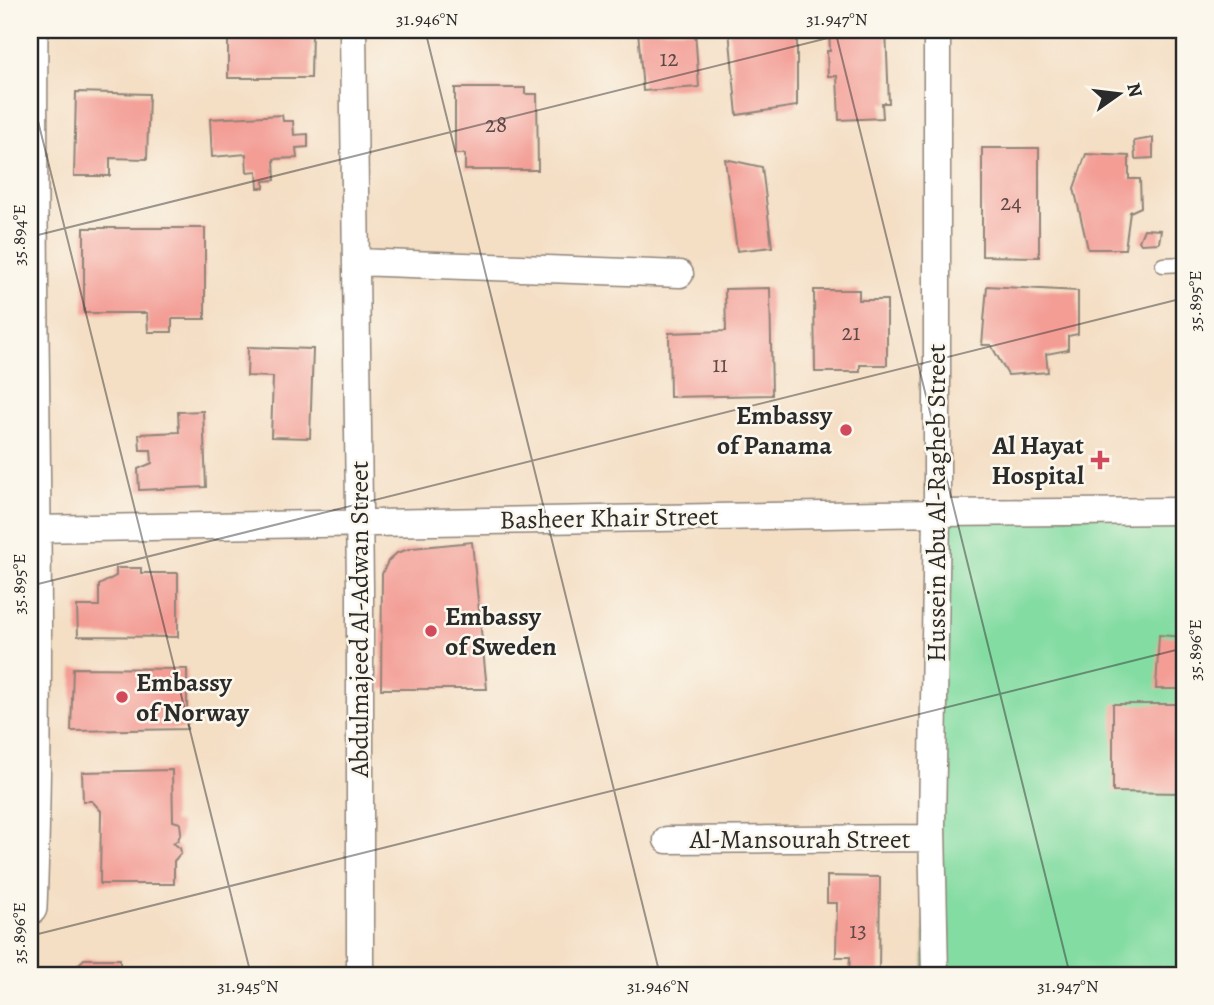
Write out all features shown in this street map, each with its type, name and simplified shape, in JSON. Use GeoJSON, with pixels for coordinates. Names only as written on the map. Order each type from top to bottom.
{"type":"FeatureCollection","features":[{"type":"Feature","properties":{"kind":"street"},"geometry":{"type":"LineString","coordinates":[[30,889],[34,529],[30,169],[32,30]]}},
{"type":"Feature","properties":{"kind":"street","name":"Abdulmajeed Al-Adwan Street"},"geometry":{"type":"LineString","coordinates":[[353,30],[359,522],[360,975]]}},
{"type":"Feature","properties":{"kind":"street","name":"Hussein Abu Al-Ragheb Street"},"geometry":{"type":"LineString","coordinates":[[935,975],[932,838],[937,513],[937,30]]}},
{"type":"Feature","properties":{"kind":"street"},"geometry":{"type":"LineString","coordinates":[[356,262],[680,274]]}},
{"type":"Feature","properties":{"kind":"street","name":"Basheer Khair Street"},"geometry":{"type":"LineString","coordinates":[[34,529],[1184,511]]}},
{"type":"Feature","properties":{"kind":"street","name":"Al-Mansourah Street"},"geometry":{"type":"LineString","coordinates":[[667,840],[932,838]]}},
{"type":"Feature","properties":{"kind":"lane"},"geometry":{"type":"LineString","coordinates":[[1163,265],[1184,264]]}},
{"type":"Feature","properties":{"kind":"green space"},"geometry":{"type":"Polygon","coordinates":[[[1184,513],[1184,975],[925,975],[931,519],[1184,513]]]}},
{"type":"Feature","properties":{"kind":"building"},"geometry":{"type":"Polygon","coordinates":[[[228,30],[312,30],[311,78],[228,78],[228,30]]]}},
{"type":"Feature","properties":{"kind":"building"},"geometry":{"type":"Polygon","coordinates":[[[638,30],[695,30],[699,87],[643,91],[638,30]]]}},
{"type":"Feature","properties":{"kind":"building"},"geometry":{"type":"Polygon","coordinates":[[[729,30],[797,31],[797,106],[737,115],[729,30]]]}},
{"type":"Feature","properties":{"kind":"building"},"geometry":{"type":"Polygon","coordinates":[[[829,30],[886,30],[889,103],[882,103],[883,118],[839,120],[837,76],[828,76],[829,30]]]}},
{"type":"Feature","properties":{"kind":"building"},"geometry":{"type":"Polygon","coordinates":[[[455,88],[525,88],[525,94],[537,94],[538,170],[465,170],[465,154],[455,154],[455,88]]]}},
{"type":"Feature","properties":{"kind":"building"},"geometry":{"type":"Polygon","coordinates":[[[76,92],[149,94],[147,159],[110,158],[110,176],[74,176],[76,92]]]}},
{"type":"Feature","properties":{"kind":"building"},"geometry":{"type":"Polygon","coordinates":[[[282,115],[283,121],[293,121],[294,135],[308,134],[308,147],[296,148],[297,158],[274,159],[275,180],[264,181],[264,188],[258,188],[257,171],[247,172],[246,154],[212,157],[210,119],[282,115]]]}},
{"type":"Feature","properties":{"kind":"building"},"geometry":{"type":"Polygon","coordinates":[[[1153,138],[1153,158],[1135,159],[1134,141],[1153,138]]]}},
{"type":"Feature","properties":{"kind":"building"},"geometry":{"type":"Polygon","coordinates":[[[982,148],[1039,148],[1039,257],[982,256],[982,148]]]}},
{"type":"Feature","properties":{"kind":"building"},"geometry":{"type":"Polygon","coordinates":[[[1086,154],[1129,156],[1129,179],[1140,179],[1141,207],[1130,212],[1125,249],[1088,249],[1074,188],[1086,154]]]}},
{"type":"Feature","properties":{"kind":"building"},"geometry":{"type":"Polygon","coordinates":[[[725,159],[762,167],[772,247],[737,251],[725,159]]]}},
{"type":"Feature","properties":{"kind":"building"},"geometry":{"type":"Polygon","coordinates":[[[84,228],[205,228],[205,319],[172,319],[172,332],[148,332],[147,313],[84,313],[84,228]]]}},
{"type":"Feature","properties":{"kind":"building"},"geometry":{"type":"Polygon","coordinates":[[[1144,229],[1161,230],[1159,243],[1141,244],[1139,241],[1144,229]]]}},
{"type":"Feature","properties":{"kind":"building"},"geometry":{"type":"Polygon","coordinates":[[[987,286],[1078,291],[1078,334],[1068,336],[1068,350],[1046,354],[1048,372],[1008,375],[991,345],[982,345],[987,286]]]}},
{"type":"Feature","properties":{"kind":"building"},"geometry":{"type":"Polygon","coordinates":[[[770,288],[772,395],[670,397],[669,333],[726,331],[725,289],[770,288]]]}},
{"type":"Feature","properties":{"kind":"building"},"geometry":{"type":"Polygon","coordinates":[[[814,290],[859,290],[859,300],[887,300],[887,365],[860,365],[860,372],[815,372],[814,290]]]}},
{"type":"Feature","properties":{"kind":"building"},"geometry":{"type":"Polygon","coordinates":[[[248,347],[313,349],[310,438],[271,437],[273,377],[247,376],[248,347]]]}},
{"type":"Feature","properties":{"kind":"building"},"geometry":{"type":"Polygon","coordinates":[[[203,411],[206,487],[139,490],[138,469],[152,463],[151,450],[140,450],[139,434],[179,432],[178,412],[203,411]]]}},
{"type":"Feature","properties":{"kind":"building","name":"Embassy of Sweden"},"geometry":{"type":"Polygon","coordinates":[[[472,542],[487,689],[381,689],[382,574],[388,561],[397,553],[412,548],[472,542]]]}},
{"type":"Feature","properties":{"kind":"building"},"geometry":{"type":"Polygon","coordinates":[[[116,568],[141,568],[141,573],[178,573],[178,637],[78,636],[77,606],[99,606],[99,585],[116,576],[116,568]]]}},
{"type":"Feature","properties":{"kind":"building"},"geometry":{"type":"Polygon","coordinates":[[[1159,635],[1184,637],[1184,689],[1156,689],[1159,635]]]}},
{"type":"Feature","properties":{"kind":"building"},"geometry":{"type":"Polygon","coordinates":[[[73,668],[187,669],[187,729],[71,731],[73,668]]]}},
{"type":"Feature","properties":{"kind":"building"},"geometry":{"type":"Polygon","coordinates":[[[1113,704],[1184,704],[1184,793],[1113,792],[1113,704]]]}},
{"type":"Feature","properties":{"kind":"building"},"geometry":{"type":"Polygon","coordinates":[[[172,770],[173,821],[180,823],[181,832],[178,840],[173,843],[180,848],[181,853],[174,861],[174,884],[100,884],[101,811],[92,801],[83,801],[82,772],[172,770]]]}},
{"type":"Feature","properties":{"kind":"building"},"geometry":{"type":"Polygon","coordinates":[[[827,876],[880,877],[879,972],[849,972],[850,957],[836,957],[837,903],[827,903],[827,876]]]}},
{"type":"Feature","properties":{"kind":"building"},"geometry":{"type":"Polygon","coordinates":[[[84,959],[120,959],[120,967],[161,967],[161,975],[75,975],[75,968],[84,959]]]}},
{"type":"Feature","properties":{"kind":"place","name":"Embassy of Panama"},"geometry":{"type":"Point","coordinates":[846,430]}},
{"type":"Feature","properties":{"kind":"place","name":"Al Hayat Hospital"},"geometry":{"type":"Point","coordinates":[1100,460]}},
{"type":"Feature","properties":{"kind":"place","name":"Embassy of Sweden"},"geometry":{"type":"Point","coordinates":[431,631]}},
{"type":"Feature","properties":{"kind":"place","name":"Embassy of Norway"},"geometry":{"type":"Point","coordinates":[122,697]}}]}
